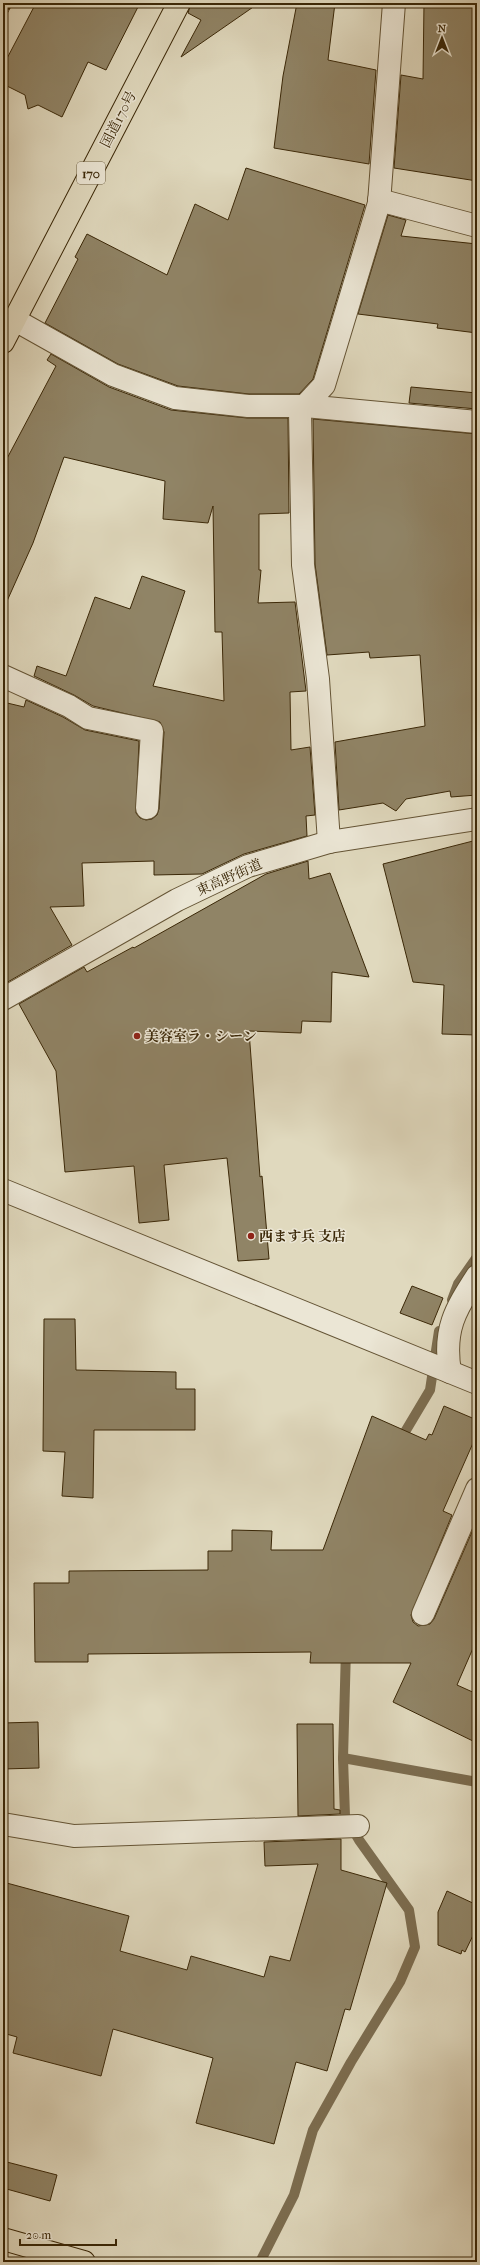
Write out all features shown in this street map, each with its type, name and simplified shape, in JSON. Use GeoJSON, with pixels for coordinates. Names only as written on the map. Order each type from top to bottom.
{"type":"FeatureCollection","features":[{"type":"Feature","properties":{"kind":"highway","name":"国道170号"},"geometry":{"type":"LineString","coordinates":[[3,342],[179,3]]}},
{"type":"Feature","properties":{"kind":"highway"},"geometry":{"type":"LineString","coordinates":[[3,2239],[84,2262]]}},
{"type":"Feature","properties":{"kind":"street"},"geometry":{"type":"LineString","coordinates":[[329,842],[318,679],[303,565],[300,411],[324,385],[379,200],[394,3]]}},
{"type":"Feature","properties":{"kind":"street"},"geometry":{"type":"LineString","coordinates":[[379,200],[477,226]]}},
{"type":"Feature","properties":{"kind":"street"},"geometry":{"type":"LineString","coordinates":[[15,320],[113,375],[175,398],[248,406],[305,406],[477,422]]}},
{"type":"Feature","properties":{"kind":"street"},"geometry":{"type":"LineString","coordinates":[[3,676],[69,706],[88,718],[152,731],[147,808]]}},
{"type":"Feature","properties":{"kind":"street","name":"東高野街道"},"geometry":{"type":"LineString","coordinates":[[3,999],[177,900],[248,866],[329,842],[477,819]]}},
{"type":"Feature","properties":{"kind":"street"},"geometry":{"type":"LineString","coordinates":[[3,1190],[477,1383]]}},
{"type":"Feature","properties":{"kind":"street"},"geometry":{"type":"LineString","coordinates":[[441,1368],[447,1351],[450,1329],[459,1304],[477,1276]]}},
{"type":"Feature","properties":{"kind":"street"},"geometry":{"type":"LineString","coordinates":[[423,1614],[477,1489]]}},
{"type":"Feature","properties":{"kind":"street"},"geometry":{"type":"LineString","coordinates":[[3,1824],[74,1836],[358,1826]]}},
{"type":"Feature","properties":{"kind":"building"},"geometry":{"type":"Polygon","coordinates":[[[36,3],[140,3],[106,70],[88,62],[62,117],[38,105],[28,109],[25,95],[3,84],[3,66],[36,3]]]}},
{"type":"Feature","properties":{"kind":"building"},"geometry":{"type":"Polygon","coordinates":[[[191,3],[259,3],[181,57],[201,20],[188,13],[191,3]]]}},
{"type":"Feature","properties":{"kind":"building"},"geometry":{"type":"Polygon","coordinates":[[[297,3],[335,3],[328,60],[376,70],[369,164],[274,148],[283,76],[297,3]]]}},
{"type":"Feature","properties":{"kind":"building"},"geometry":{"type":"Polygon","coordinates":[[[424,3],[477,4],[477,181],[394,168],[401,75],[423,79],[424,3]]]}},
{"type":"Feature","properties":{"kind":"building"},"geometry":{"type":"Polygon","coordinates":[[[246,168],[365,205],[313,379],[299,394],[249,394],[178,386],[118,364],[45,323],[78,259],[75,257],[87,234],[167,275],[195,204],[228,220],[246,168]]]}},
{"type":"Feature","properties":{"kind":"building"},"geometry":{"type":"Polygon","coordinates":[[[388,215],[406,220],[401,236],[477,244],[477,333],[437,328],[438,324],[358,314],[388,215]]]}},
{"type":"Feature","properties":{"kind":"building"},"geometry":{"type":"Polygon","coordinates":[[[51,354],[109,387],[171,410],[247,418],[288,418],[289,513],[259,514],[259,570],[261,570],[258,603],[295,602],[306,691],[290,692],[291,750],[310,747],[315,815],[306,816],[307,836],[244,854],[202,874],[154,875],[154,861],[82,863],[84,906],[50,907],[72,945],[6,983],[3,977],[3,702],[24,707],[26,700],[63,717],[85,730],[139,741],[136,813],[140,818],[146,820],[152,819],[157,815],[159,809],[164,732],[160,722],[93,706],[34,676],[37,666],[66,676],[95,597],[130,609],[142,576],[185,591],[153,686],[224,701],[222,632],[215,632],[213,506],[208,523],[163,519],[165,481],[64,457],[33,543],[3,610],[3,466],[56,366],[47,360],[51,354]]]}},
{"type":"Feature","properties":{"kind":"building"},"geometry":{"type":"Polygon","coordinates":[[[411,387],[477,393],[477,409],[409,403],[411,387]]]}},
{"type":"Feature","properties":{"kind":"building"},"geometry":{"type":"Polygon","coordinates":[[[313,419],[477,434],[477,661],[474,661],[477,702],[477,795],[451,797],[450,791],[406,799],[396,811],[383,803],[339,810],[335,742],[425,726],[420,655],[370,658],[369,652],[327,655],[315,564],[313,419]]]}},
{"type":"Feature","properties":{"kind":"building"},"geometry":{"type":"Polygon","coordinates":[[[473,841],[477,855],[477,1035],[442,1034],[444,985],[413,982],[383,864],[473,841]]]}},
{"type":"Feature","properties":{"kind":"building"},"geometry":{"type":"Polygon","coordinates":[[[308,861],[309,879],[330,873],[369,977],[332,972],[331,1022],[302,1021],[301,1033],[249,1031],[260,1177],[262,1176],[269,1259],[238,1261],[227,1158],[164,1165],[169,1220],[139,1223],[134,1166],[65,1172],[56,1071],[19,1004],[84,967],[87,972],[133,947],[134,948],[266,874],[308,861]]]}},
{"type":"Feature","properties":{"kind":"building"},"geometry":{"type":"Polygon","coordinates":[[[412,1286],[443,1298],[432,1325],[400,1313],[412,1286]]]}},
{"type":"Feature","properties":{"kind":"building"},"geometry":{"type":"Polygon","coordinates":[[[44,1319],[75,1319],[76,1370],[176,1372],[176,1389],[195,1389],[195,1430],[94,1430],[93,1498],[62,1496],[65,1452],[43,1451],[44,1319]]]}},
{"type":"Feature","properties":{"kind":"building"},"geometry":{"type":"Polygon","coordinates":[[[444,1406],[477,1420],[477,1434],[443,1511],[452,1515],[411,1615],[413,1622],[418,1626],[430,1624],[434,1619],[475,1525],[477,1526],[477,1639],[457,1685],[477,1694],[477,1743],[393,1702],[411,1663],[310,1663],[311,1652],[88,1654],[88,1662],[35,1662],[34,1583],[69,1583],[69,1571],[208,1570],[208,1551],[232,1551],[232,1530],[272,1531],[271,1550],[323,1550],[372,1416],[426,1440],[429,1434],[432,1435],[444,1406]]]}},
{"type":"Feature","properties":{"kind":"building"},"geometry":{"type":"Polygon","coordinates":[[[38,1722],[39,1768],[3,1769],[3,1723],[38,1722]]]}},
{"type":"Feature","properties":{"kind":"building"},"geometry":{"type":"Polygon","coordinates":[[[297,1724],[333,1724],[334,1809],[340,1810],[340,1814],[298,1816],[297,1724]]]}},
{"type":"Feature","properties":{"kind":"building"},"geometry":{"type":"Polygon","coordinates":[[[341,1839],[341,1870],[387,1883],[350,2010],[345,2009],[327,2071],[296,2062],[274,2144],[196,2123],[213,2058],[113,2029],[101,2076],[13,2053],[17,2037],[3,2033],[3,1882],[129,1916],[120,1951],[187,1970],[191,1956],[264,1977],[270,1956],[290,1961],[318,1864],[265,1866],[264,1842],[341,1839]]]}},
{"type":"Feature","properties":{"kind":"building"},"geometry":{"type":"Polygon","coordinates":[[[447,1891],[477,1905],[477,1927],[465,1952],[462,1950],[461,1954],[438,1945],[438,1912],[447,1891]]]}},
{"type":"Feature","properties":{"kind":"building"},"geometry":{"type":"Polygon","coordinates":[[[3,2161],[57,2175],[50,2201],[3,2188],[3,2161]]]}},
{"type":"Feature","properties":{"kind":"waterway"},"geometry":{"type":"LineString","coordinates":[[452,1300],[458,1284],[477,1257]]}},
{"type":"Feature","properties":{"kind":"waterway"},"geometry":{"type":"LineString","coordinates":[[399,1442],[430,1390],[439,1331]]}},
{"type":"Feature","properties":{"kind":"waterway"},"geometry":{"type":"LineString","coordinates":[[260,2262],[294,2195],[313,2130],[351,2062],[400,1982],[415,1947],[409,1910],[359,1840],[345,1816],[343,1758],[346,1649]]}},
{"type":"Feature","properties":{"kind":"waterway"},"geometry":{"type":"LineString","coordinates":[[343,1758],[477,1782]]}},
{"type":"Feature","properties":{"kind":"railway"},"geometry":{"type":"LineString","coordinates":[[3,17],[11,3]]}},
{"type":"Feature","properties":{"kind":"place","name":"美容室ラ・シーン"},"geometry":{"type":"Point","coordinates":[137,1036]}},
{"type":"Feature","properties":{"kind":"place","name":"西ます兵 支店"},"geometry":{"type":"Point","coordinates":[251,1236]}}]}
